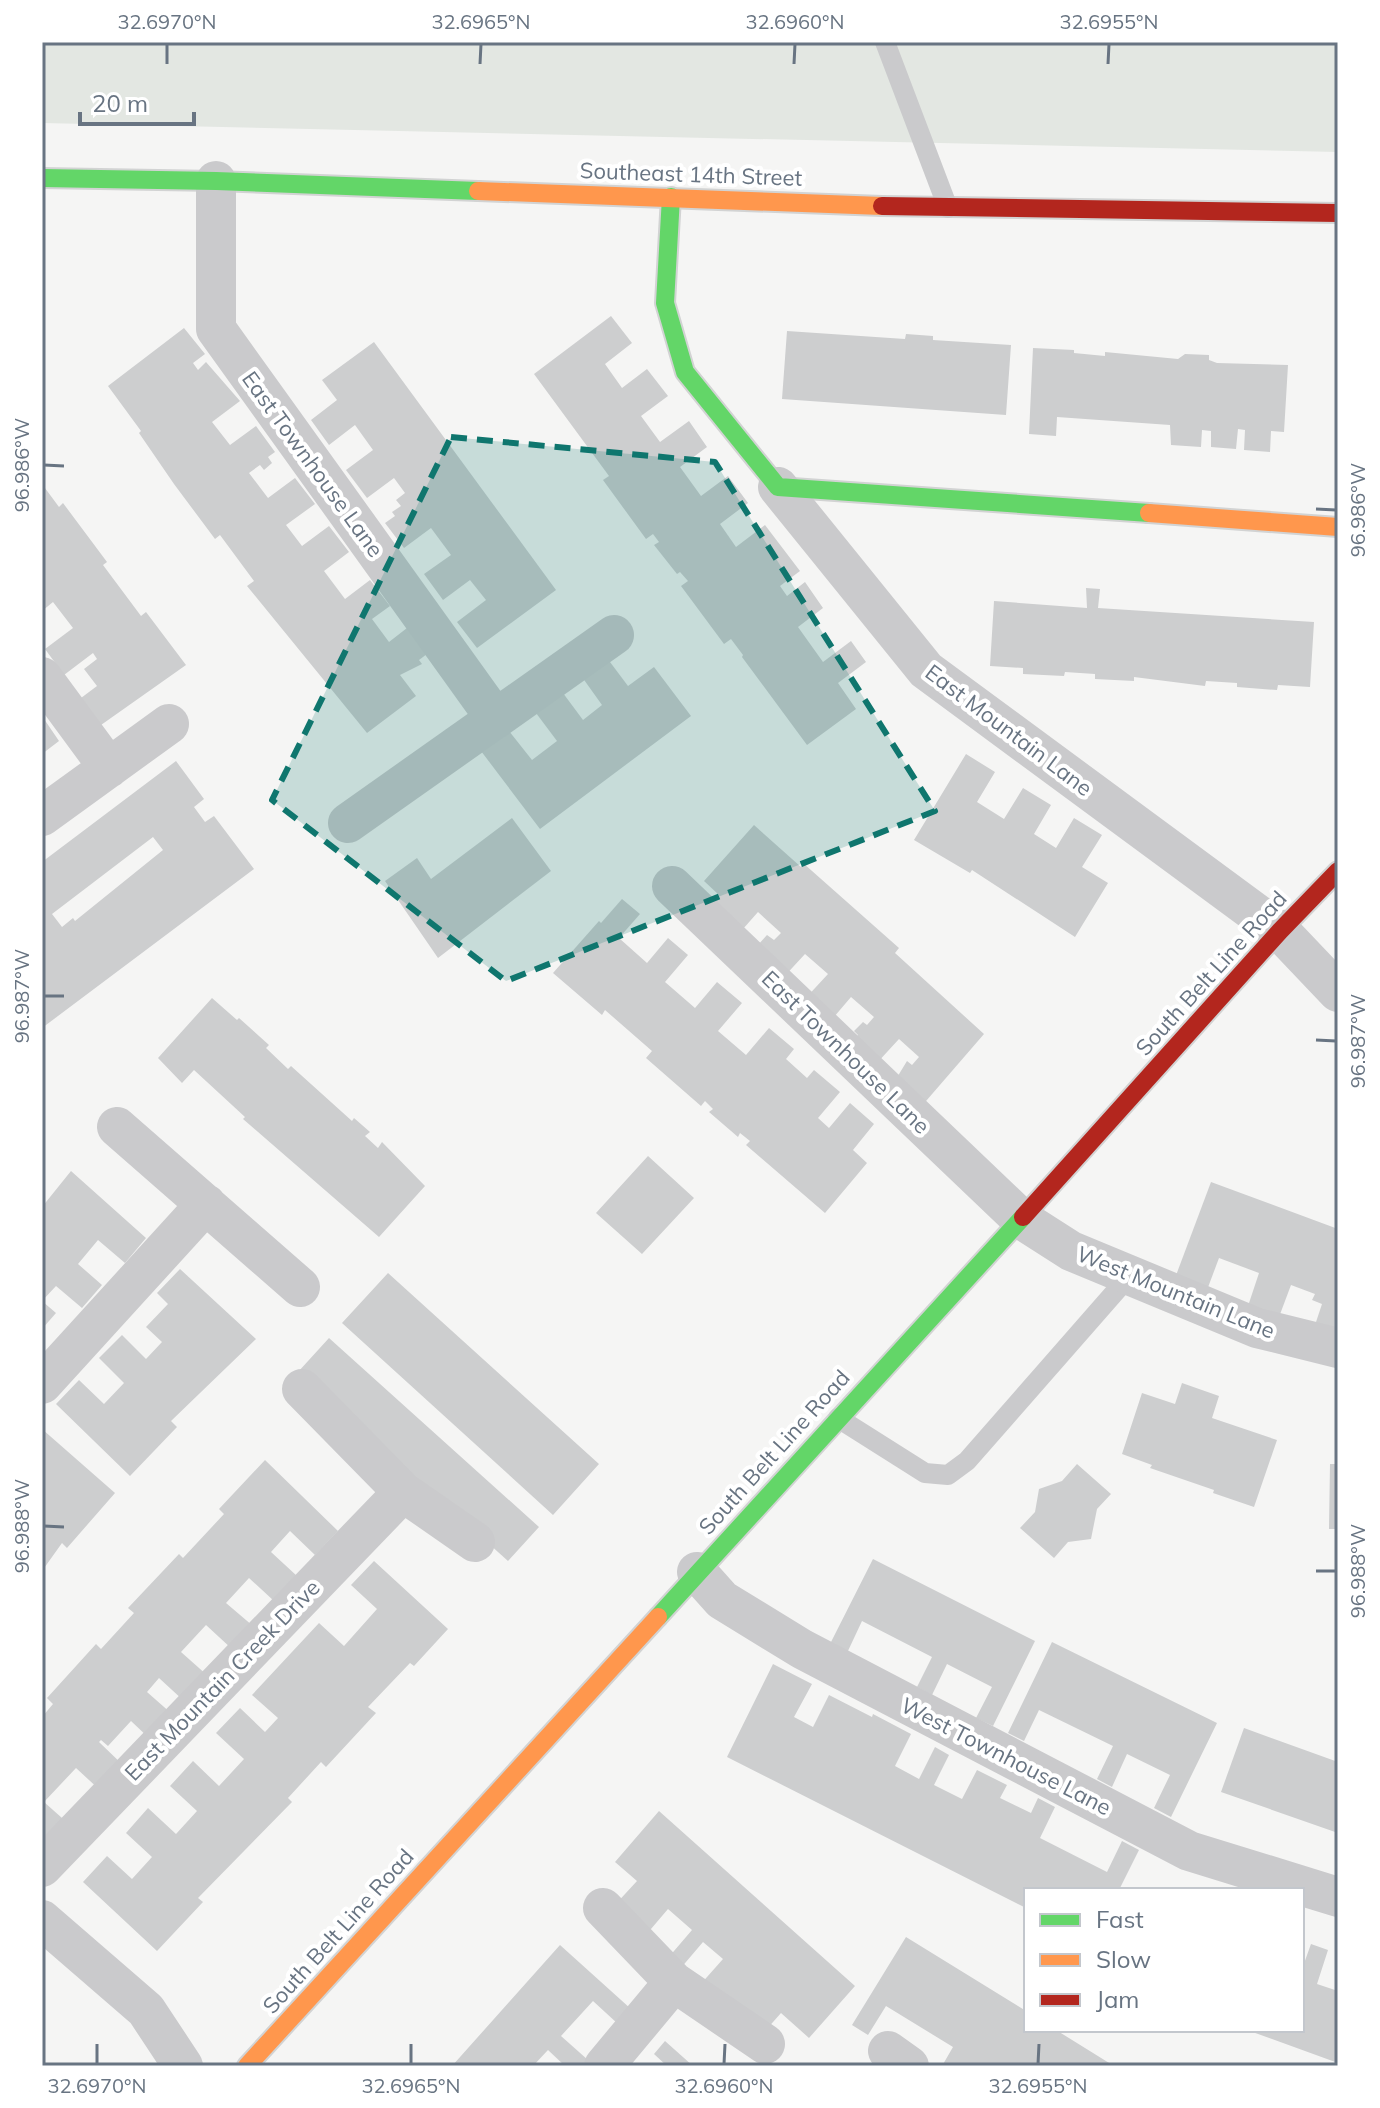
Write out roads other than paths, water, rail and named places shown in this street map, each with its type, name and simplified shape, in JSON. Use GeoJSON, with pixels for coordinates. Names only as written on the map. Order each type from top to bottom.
{"type":"FeatureCollection","features":[{"type":"Feature","properties":{"kind":"street","name":"Southeast 14th Street"},"geometry":{"type":"LineString","coordinates":[[42,178],[216,181],[948,208],[1338,213]]}},
{"type":"Feature","properties":{"kind":"street","name":"East Townhouse Lane"},"geometry":{"type":"LineString","coordinates":[[216,181],[216,329],[496,719]]}},
{"type":"Feature","properties":{"kind":"street","name":"East Mountain Lane"},"geometry":{"type":"LineString","coordinates":[[671,197],[665,303],[685,372],[926,670],[1280,931]]}},
{"type":"Feature","properties":{"kind":"street"},"geometry":{"type":"LineString","coordinates":[[778,487],[1338,527]]}},
{"type":"Feature","properties":{"kind":"street"},"geometry":{"type":"LineString","coordinates":[[348,823],[614,635]]}},
{"type":"Feature","properties":{"kind":"street"},"geometry":{"type":"LineString","coordinates":[[42,677],[109,768]]}},
{"type":"Feature","properties":{"kind":"street"},"geometry":{"type":"LineString","coordinates":[[42,816],[169,724]]}},
{"type":"Feature","properties":{"kind":"street","name":"South Belt Line Road"},"geometry":{"type":"LineString","coordinates":[[247,2066],[1338,871]]}},
{"type":"Feature","properties":{"kind":"street","name":"East Townhouse Lane"},"geometry":{"type":"LineString","coordinates":[[672,886],[1021,1219]]}},
{"type":"Feature","properties":{"kind":"street"},"geometry":{"type":"LineString","coordinates":[[1280,931],[1338,992]]}},
{"type":"Feature","properties":{"kind":"street"},"geometry":{"type":"LineString","coordinates":[[117,1127],[300,1287]]}},
{"type":"Feature","properties":{"kind":"street"},"geometry":{"type":"LineString","coordinates":[[42,1384],[206,1204]]}},
{"type":"Feature","properties":{"kind":"street","name":"West Mountain Lane"},"geometry":{"type":"LineString","coordinates":[[1021,1219],[1071,1251],[1257,1328],[1338,1348]]}},
{"type":"Feature","properties":{"kind":"street"},"geometry":{"type":"LineString","coordinates":[[302,1389],[403,1492],[475,1542]]}},
{"type":"Feature","properties":{"kind":"street","name":"East Mountain Creek Drive"},"geometry":{"type":"LineString","coordinates":[[42,1867],[403,1492]]}},
{"type":"Feature","properties":{"kind":"street","name":"West Townhouse Lane"},"geometry":{"type":"LineString","coordinates":[[697,1572],[722,1600],[802,1649],[1189,1851],[1338,1897]]}},
{"type":"Feature","properties":{"kind":"street"},"geometry":{"type":"LineString","coordinates":[[603,1908],[674,1982],[765,2044]]}},
{"type":"Feature","properties":{"kind":"street"},"geometry":{"type":"LineString","coordinates":[[42,1920],[146,2010],[183,2066]]}},
{"type":"Feature","properties":{"kind":"street"},"geometry":{"type":"LineString","coordinates":[[604,2066],[674,1982]]}},
{"type":"Feature","properties":{"kind":"lane"},"geometry":{"type":"LineString","coordinates":[[885,42],[948,208]]}},
{"type":"Feature","properties":{"kind":"lane"},"geometry":{"type":"LineString","coordinates":[[838,1418],[925,1473],[948,1475],[967,1461],[1130,1275]]}}]}
